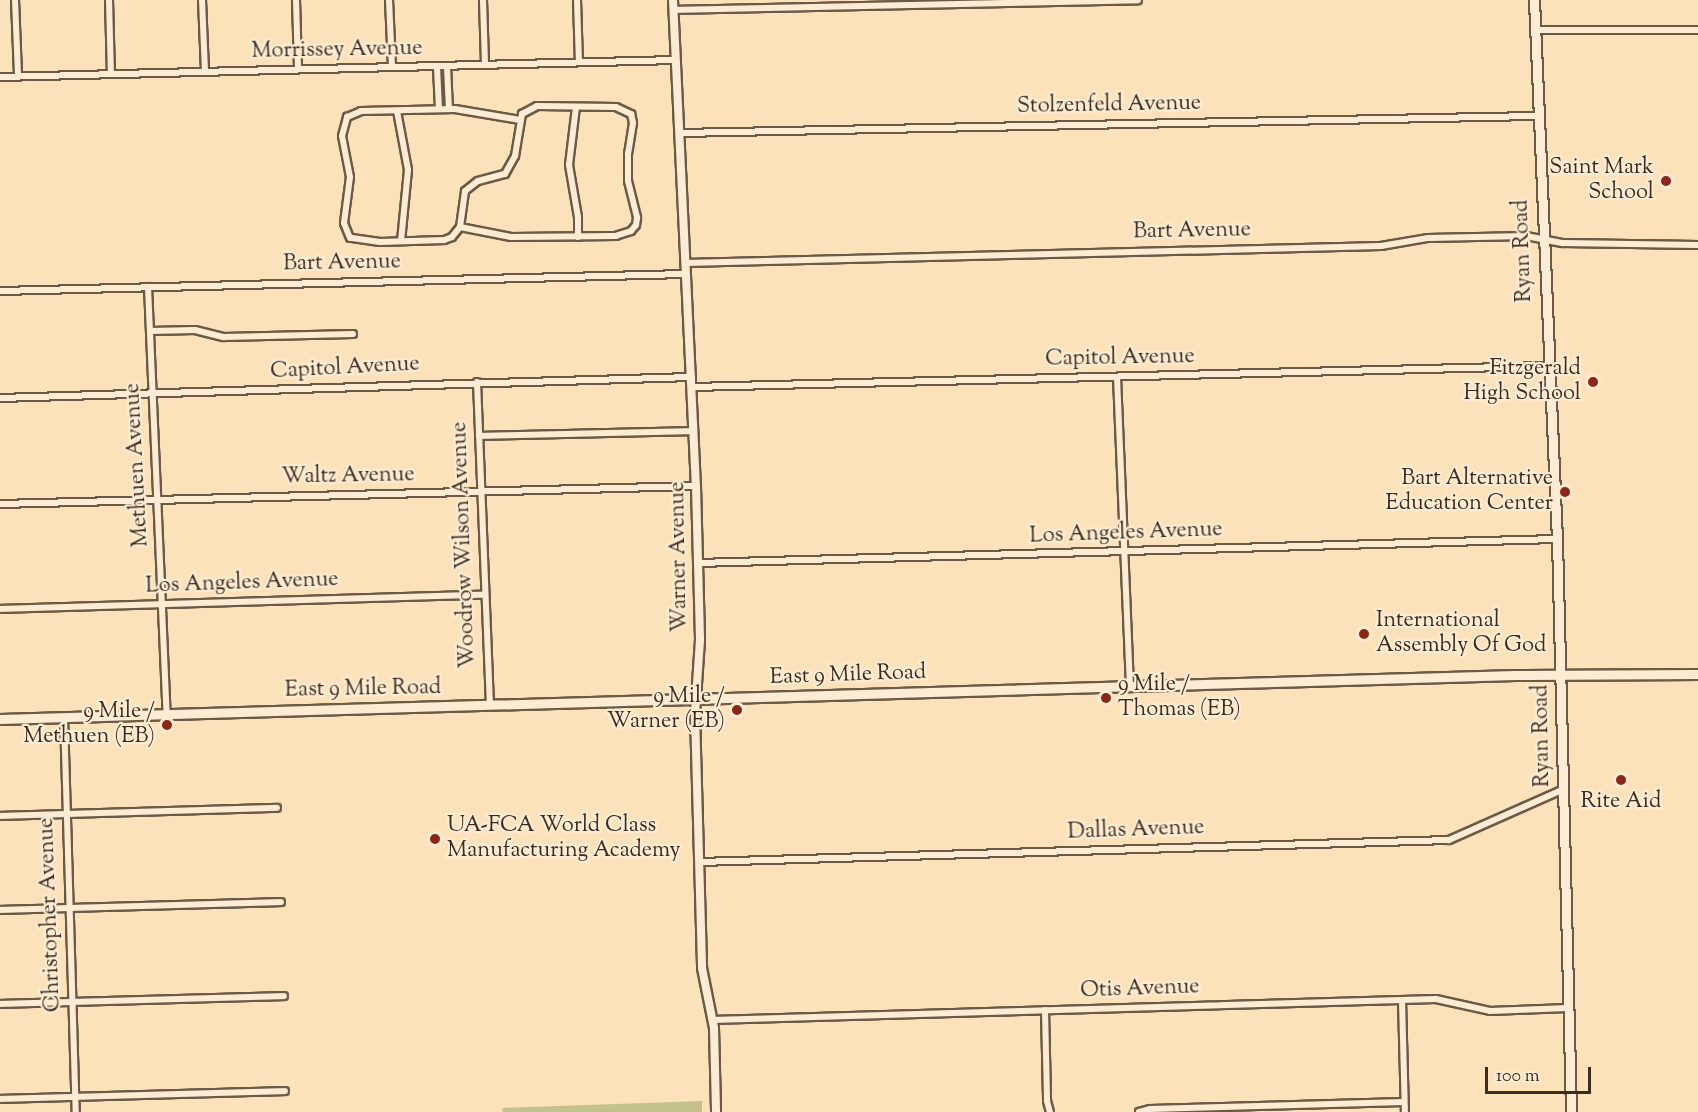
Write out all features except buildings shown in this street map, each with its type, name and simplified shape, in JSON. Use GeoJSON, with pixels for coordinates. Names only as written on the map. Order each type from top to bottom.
{"type":"FeatureCollection","features":[{"type":"Feature","properties":{"kind":"main road","name":"Ryan Road"},"geometry":{"type":"LineString","coordinates":[[1534,0],[1557,539],[1570,1112]]}},
{"type":"Feature","properties":{"kind":"main road","name":"East 9 Mile Road"},"geometry":{"type":"LineString","coordinates":[[0,719],[1561,675],[1698,674]]}},
{"type":"Feature","properties":{"kind":"street"},"geometry":{"type":"LineString","coordinates":[[15,0],[18,76]]}},
{"type":"Feature","properties":{"kind":"street"},"geometry":{"type":"LineString","coordinates":[[109,0],[111,74]]}},
{"type":"Feature","properties":{"kind":"street"},"geometry":{"type":"LineString","coordinates":[[202,0],[205,72]]}},
{"type":"Feature","properties":{"kind":"street"},"geometry":{"type":"LineString","coordinates":[[296,0],[298,69]]}},
{"type":"Feature","properties":{"kind":"street"},"geometry":{"type":"LineString","coordinates":[[389,0],[392,67]]}},
{"type":"Feature","properties":{"kind":"street"},"geometry":{"type":"LineString","coordinates":[[483,0],[485,64]]}},
{"type":"Feature","properties":{"kind":"street"},"geometry":{"type":"LineString","coordinates":[[577,0],[579,62]]}},
{"type":"Feature","properties":{"kind":"street","name":"Warner Avenue"},"geometry":{"type":"LineString","coordinates":[[673,0],[696,486],[700,649],[696,700],[702,968],[712,1020],[716,1112]]}},
{"type":"Feature","properties":{"kind":"street"},"geometry":{"type":"LineString","coordinates":[[673,10],[778,4],[1138,0]]}},
{"type":"Feature","properties":{"kind":"street"},"geometry":{"type":"LineString","coordinates":[[1535,30],[1698,30]]}},
{"type":"Feature","properties":{"kind":"street","name":"Morrissey Avenue"},"geometry":{"type":"LineString","coordinates":[[0,76],[675,60]]}},
{"type":"Feature","properties":{"kind":"street"},"geometry":{"type":"LineString","coordinates":[[437,67],[439,109]]}},
{"type":"Feature","properties":{"kind":"street"},"geometry":{"type":"LineString","coordinates":[[447,67],[449,109]]}},
{"type":"Feature","properties":{"kind":"street"},"geometry":{"type":"LineString","coordinates":[[576,107],[569,165],[578,217],[578,237]]}},
{"type":"Feature","properties":{"kind":"street"},"geometry":{"type":"LineString","coordinates":[[460,227],[511,237],[578,237],[616,236],[631,231],[636,225],[636,210],[628,182],[628,153],[633,123],[631,114],[616,107],[530,108],[522,114],[515,156],[508,171],[499,178],[478,181],[465,191],[460,227],[452,237],[444,240],[380,242],[350,238],[344,223],[350,177],[342,136],[347,117],[361,111],[449,109],[470,110],[520,120]]}},
{"type":"Feature","properties":{"kind":"street"},"geometry":{"type":"LineString","coordinates":[[397,111],[408,170],[401,241]]}},
{"type":"Feature","properties":{"kind":"street","name":"Stolzenfeld Avenue"},"geometry":{"type":"LineString","coordinates":[[680,132],[1538,116]]}},
{"type":"Feature","properties":{"kind":"street","name":"Bart Avenue"},"geometry":{"type":"LineString","coordinates":[[685,263],[1381,246],[1447,237],[1526,236],[1563,243],[1698,245]]}},
{"type":"Feature","properties":{"kind":"street","name":"Bart Avenue"},"geometry":{"type":"LineString","coordinates":[[0,291],[685,274]]}},
{"type":"Feature","properties":{"kind":"street","name":"Methuen Avenue"},"geometry":{"type":"LineString","coordinates":[[148,287],[167,714]]}},
{"type":"Feature","properties":{"kind":"street"},"geometry":{"type":"LineString","coordinates":[[150,331],[195,330],[224,337],[353,334]]}},
{"type":"Feature","properties":{"kind":"street","name":"Capitol Avenue"},"geometry":{"type":"LineString","coordinates":[[692,387],[1548,366]]}},
{"type":"Feature","properties":{"kind":"street","name":"Capitol Avenue"},"geometry":{"type":"LineString","coordinates":[[0,398],[692,377]]}},
{"type":"Feature","properties":{"kind":"street"},"geometry":{"type":"LineString","coordinates":[[1117,377],[1130,687]]}},
{"type":"Feature","properties":{"kind":"street","name":"Woodrow Wilson Avenue"},"geometry":{"type":"LineString","coordinates":[[477,382],[490,706]]}},
{"type":"Feature","properties":{"kind":"street"},"geometry":{"type":"LineString","coordinates":[[479,436],[694,431]]}},
{"type":"Feature","properties":{"kind":"street","name":"Waltz Avenue"},"geometry":{"type":"LineString","coordinates":[[0,504],[696,486]]}},
{"type":"Feature","properties":{"kind":"street","name":"Los Angeles Avenue"},"geometry":{"type":"LineString","coordinates":[[697,563],[1123,553],[1557,539]]}},
{"type":"Feature","properties":{"kind":"street","name":"Los Angeles Avenue"},"geometry":{"type":"LineString","coordinates":[[0,609],[485,595]]}},
{"type":"Feature","properties":{"kind":"street","name":"Christopher Avenue"},"geometry":{"type":"LineString","coordinates":[[64,717],[76,1112]]}},
{"type":"Feature","properties":{"kind":"street","name":"Dallas Avenue"},"geometry":{"type":"LineString","coordinates":[[699,862],[1449,840],[1564,789]]}},
{"type":"Feature","properties":{"kind":"street"},"geometry":{"type":"LineString","coordinates":[[0,816],[277,808]]}},
{"type":"Feature","properties":{"kind":"street"},"geometry":{"type":"LineString","coordinates":[[0,910],[281,902]]}},
{"type":"Feature","properties":{"kind":"street"},"geometry":{"type":"LineString","coordinates":[[0,1004],[284,996]]}},
{"type":"Feature","properties":{"kind":"street"},"geometry":{"type":"LineString","coordinates":[[1402,1000],[1405,1112]]}},
{"type":"Feature","properties":{"kind":"street","name":"Otis Avenue"},"geometry":{"type":"LineString","coordinates":[[712,1020],[1402,1000],[1445,1000],[1490,1011],[1568,1008]]}},
{"type":"Feature","properties":{"kind":"street"},"geometry":{"type":"LineString","coordinates":[[1045,1010],[1047,1101],[1050,1112]]}},
{"type":"Feature","properties":{"kind":"street"},"geometry":{"type":"LineString","coordinates":[[0,1099],[285,1092]]}},
{"type":"Feature","properties":{"kind":"street"},"geometry":{"type":"LineString","coordinates":[[1139,1112],[1162,1109],[1404,1102]]}},
{"type":"Feature","properties":{"kind":"shaded area"},"geometry":{"type":"Polygon","coordinates":[[[702,1101],[702,1112],[503,1112],[502,1108],[702,1101]]]}},
{"type":"Feature","properties":{"kind":"place","name":"Saint Mark School"},"geometry":{"type":"Point","coordinates":[1666,181]}},
{"type":"Feature","properties":{"kind":"place","name":"Fitzgerald High School"},"geometry":{"type":"Point","coordinates":[1593,382]}},
{"type":"Feature","properties":{"kind":"place","name":"Bart Alternative Education Center"},"geometry":{"type":"Point","coordinates":[1565,492]}},
{"type":"Feature","properties":{"kind":"place","name":"International Assembly Of God"},"geometry":{"type":"Point","coordinates":[1364,634]}},
{"type":"Feature","properties":{"kind":"place","name":"9 Mile / Thomas (EB)"},"geometry":{"type":"Point","coordinates":[1106,698]}},
{"type":"Feature","properties":{"kind":"place","name":"9 Mile / Warner (EB)"},"geometry":{"type":"Point","coordinates":[737,710]}},
{"type":"Feature","properties":{"kind":"place","name":"9 Mile / Methuen (EB)"},"geometry":{"type":"Point","coordinates":[167,725]}},
{"type":"Feature","properties":{"kind":"place","name":"Rite Aid"},"geometry":{"type":"Point","coordinates":[1621,780]}},
{"type":"Feature","properties":{"kind":"place","name":"UA-FCA World Class Manufacturing Academy"},"geometry":{"type":"Point","coordinates":[435,839]}}]}
